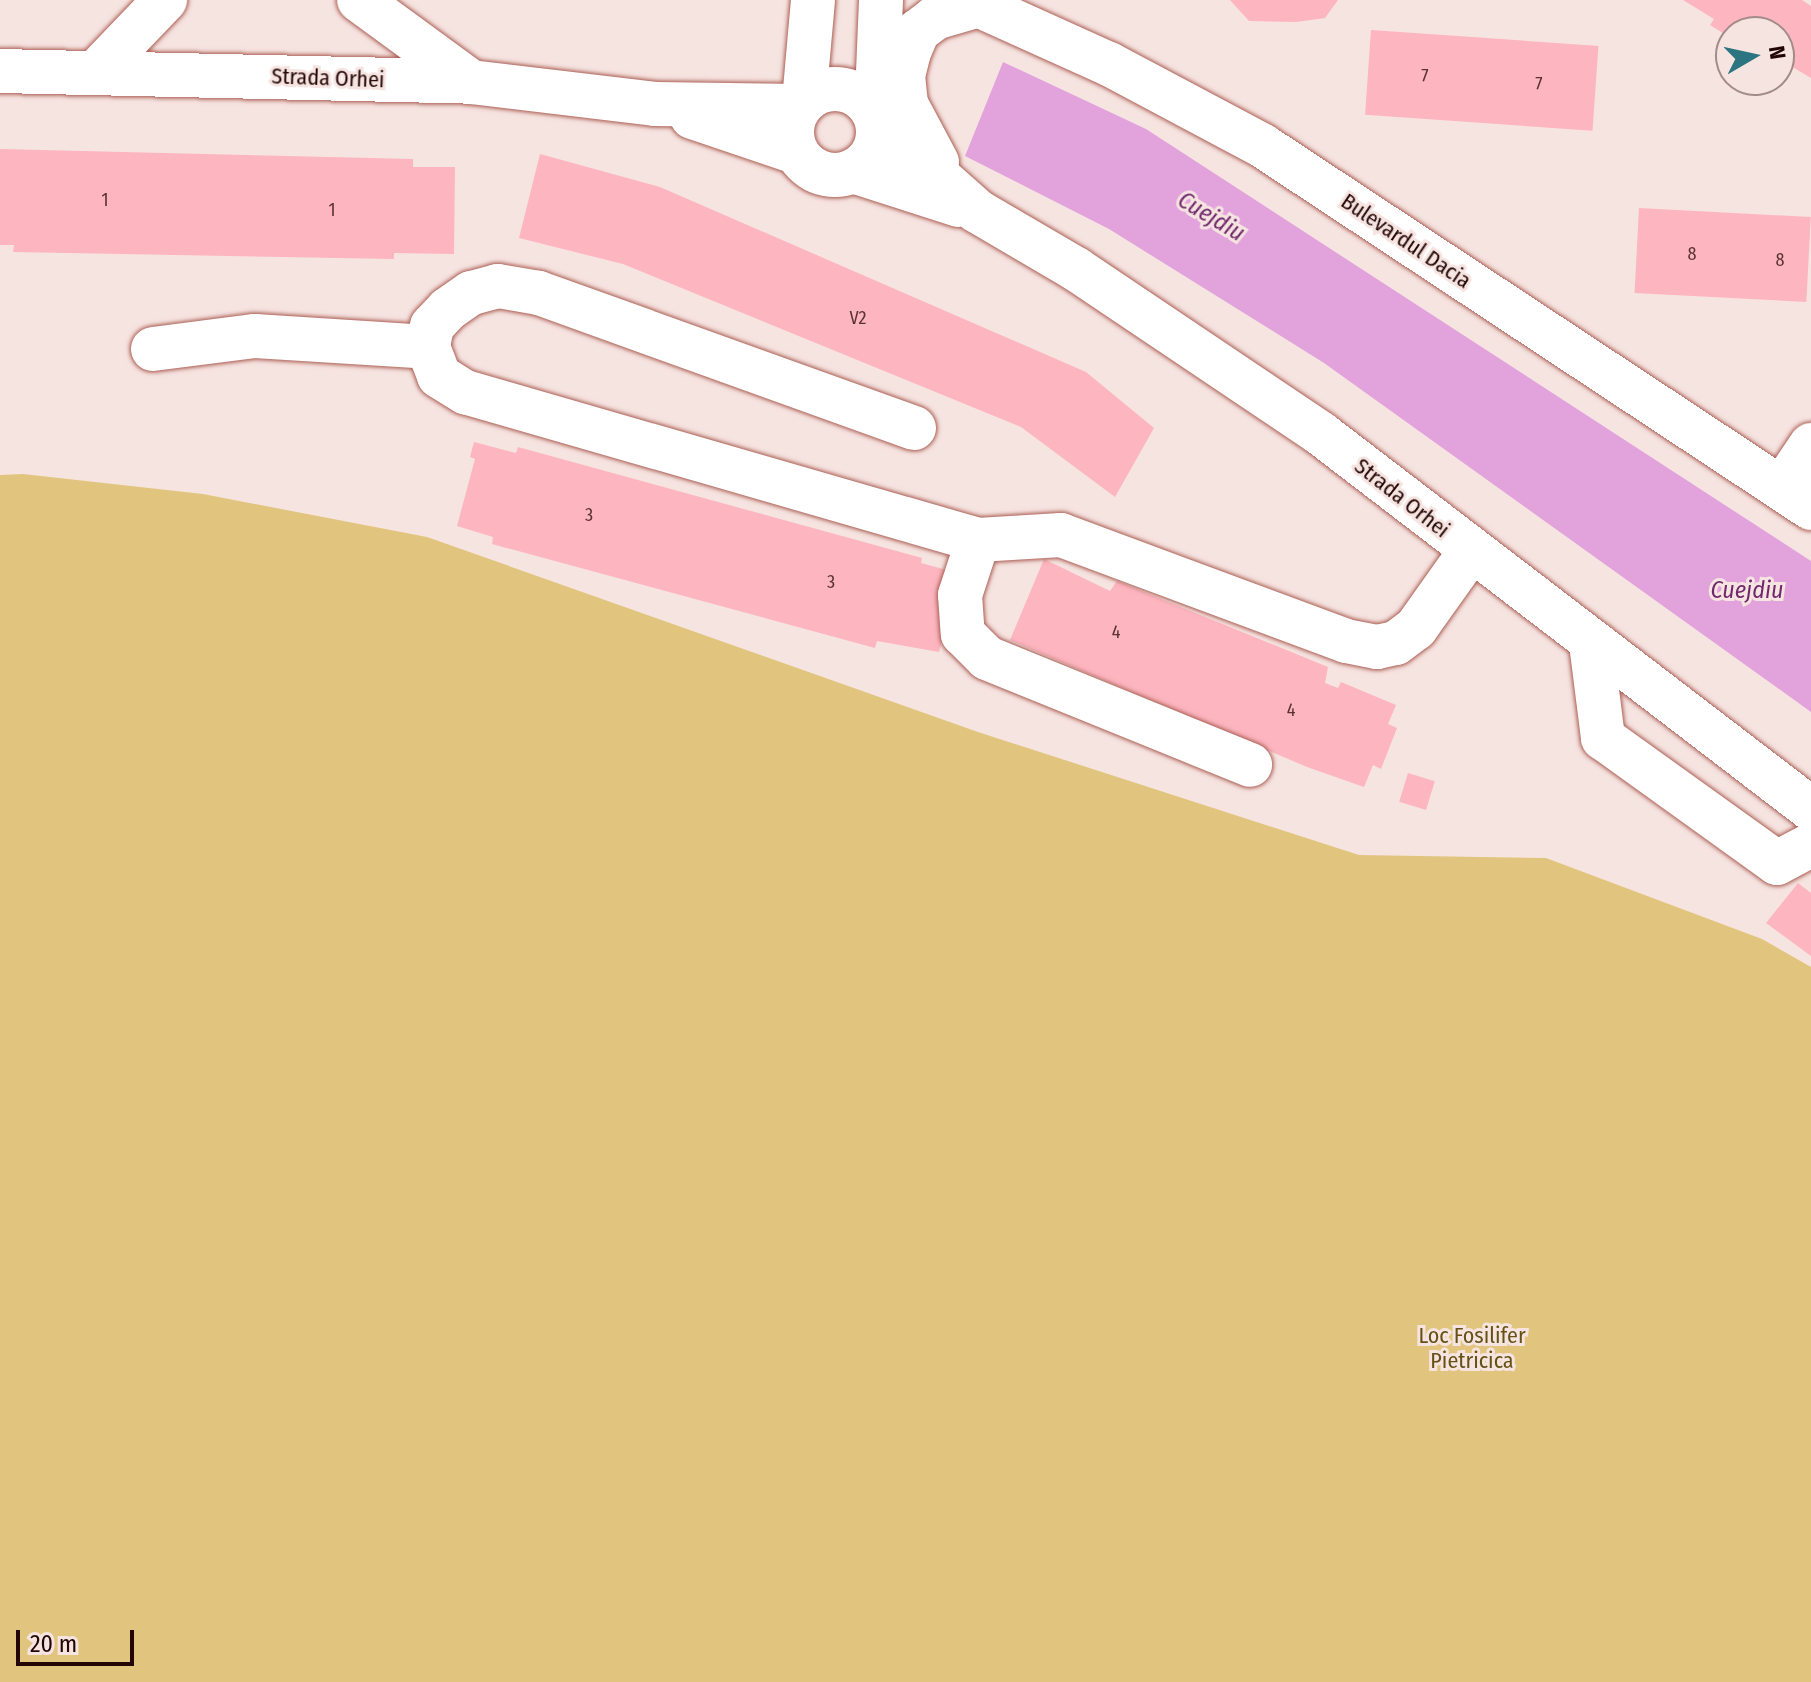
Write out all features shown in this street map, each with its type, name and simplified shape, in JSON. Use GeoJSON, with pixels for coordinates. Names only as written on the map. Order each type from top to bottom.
{"type":"FeatureCollection","features":[{"type":"Feature","properties":{"kind":"main road"},"geometry":{"type":"LineString","coordinates":[[96,72],[165,0]]}},
{"type":"Feature","properties":{"kind":"main road"},"geometry":{"type":"LineString","coordinates":[[359,0],[471,82]]}},
{"type":"Feature","properties":{"kind":"main road"},"geometry":{"type":"LineString","coordinates":[[813,0],[802,103],[792,136],[796,152],[828,175],[853,171],[874,152],[881,0]]}},
{"type":"Feature","properties":{"kind":"main road"},"geometry":{"type":"LineString","coordinates":[[976,1],[935,18],[918,31],[903,76],[906,104],[926,148],[977,211]]}},
{"type":"Feature","properties":{"kind":"main road","name":"Bulevardul Dacia"},"geometry":{"type":"LineString","coordinates":[[976,1],[1173,96],[1263,146],[1797,498]]}},
{"type":"Feature","properties":{"kind":"main road","name":"Strada Orhei"},"geometry":{"type":"LineString","coordinates":[[0,71],[471,82],[655,104],[802,103]]}},
{"type":"Feature","properties":{"kind":"main road"},"geometry":{"type":"LineString","coordinates":[[802,103],[829,88],[843,89],[868,103],[876,119]]}},
{"type":"Feature","properties":{"kind":"main road","name":"Strada Orhei"},"geometry":{"type":"LineString","coordinates":[[655,104],[796,152]]}},
{"type":"Feature","properties":{"kind":"main road","name":"Strada Orhei"},"geometry":{"type":"LineString","coordinates":[[876,119],[977,211],[1076,269],[1320,433],[1470,552],[1811,809]]}},
{"type":"Feature","properties":{"kind":"main road","name":"Strada Orhei"},"geometry":{"type":"LineString","coordinates":[[853,171],[977,211]]}},
{"type":"Feature","properties":{"kind":"main road"},"geometry":{"type":"LineString","coordinates":[[914,428],[539,293],[512,288],[498,286],[471,293],[448,309],[432,326],[428,347],[439,376],[465,392],[978,540],[1061,535],[1346,641],[1377,647],[1396,643],[1416,628],[1470,552]]}},
{"type":"Feature","properties":{"kind":"main road"},"geometry":{"type":"LineString","coordinates":[[153,349],[255,336],[428,347]]}},
{"type":"Feature","properties":{"kind":"main road"},"geometry":{"type":"LineString","coordinates":[[1797,498],[1811,445]]}},
{"type":"Feature","properties":{"kind":"main road"},"geometry":{"type":"LineString","coordinates":[[978,540],[960,595],[963,634],[987,658],[1250,765]]}},
{"type":"Feature","properties":{"kind":"main road"},"geometry":{"type":"LineString","coordinates":[[1591,643],[1603,738],[1777,863],[1811,845]]}},
{"type":"Feature","properties":{"kind":"green space","name":"Loc Fosilifer Pietricica"},"geometry":{"type":"Polygon","coordinates":[[[23,474],[203,494],[427,537],[978,732],[1359,855],[1546,858],[1762,939],[1811,967],[1811,1682],[0,1682],[0,475],[23,474]]]}},
{"type":"Feature","properties":{"kind":"water","name":"Cuejdiu"},"geometry":{"type":"Polygon","coordinates":[[[1003,62],[1146,129],[1811,561],[1811,712],[1324,363],[1109,229],[965,156],[1003,62]]]}},
{"type":"Feature","properties":{"kind":"building"},"geometry":{"type":"Polygon","coordinates":[[[1230,0],[1338,0],[1325,18],[1296,22],[1249,21],[1230,0]]]}},
{"type":"Feature","properties":{"kind":"building"},"geometry":{"type":"Polygon","coordinates":[[[1683,0],[1802,0],[1811,6],[1811,78],[1795,68],[1795,16],[1715,16],[1715,28],[1710,25],[1714,19],[1683,0]]]}},
{"type":"Feature","properties":{"kind":"building"},"geometry":{"type":"Polygon","coordinates":[[[1371,30],[1598,46],[1593,131],[1365,115],[1371,30]]]}},
{"type":"Feature","properties":{"kind":"building"},"geometry":{"type":"Polygon","coordinates":[[[0,149],[413,159],[413,167],[455,167],[454,254],[394,253],[394,259],[13,252],[14,245],[0,245],[0,149]]]}},
{"type":"Feature","properties":{"kind":"building"},"geometry":{"type":"Polygon","coordinates":[[[540,154],[660,187],[1086,372],[1154,428],[1115,497],[1021,427],[623,264],[519,238],[540,154]]]}},
{"type":"Feature","properties":{"kind":"building"},"geometry":{"type":"Polygon","coordinates":[[[1639,208],[1811,217],[1806,302],[1635,293],[1639,208]]]}},
{"type":"Feature","properties":{"kind":"building"},"geometry":{"type":"Polygon","coordinates":[[[474,442],[516,453],[518,447],[922,558],[921,563],[965,575],[956,588],[939,652],[877,641],[875,648],[492,544],[493,537],[457,526],[475,459],[470,457],[474,442]]]}},
{"type":"Feature","properties":{"kind":"building"},"geometry":{"type":"Polygon","coordinates":[[[1044,559],[1110,591],[1117,581],[1328,667],[1325,683],[1338,688],[1341,682],[1396,705],[1388,724],[1397,728],[1381,769],[1373,765],[1364,787],[1307,767],[1010,640],[1044,559]]]}},
{"type":"Feature","properties":{"kind":"building"},"geometry":{"type":"Polygon","coordinates":[[[1408,773],[1435,781],[1426,810],[1399,802],[1408,773]]]}},
{"type":"Feature","properties":{"kind":"building"},"geometry":{"type":"Polygon","coordinates":[[[1798,883],[1811,893],[1811,956],[1766,923],[1798,883]]]}}]}
